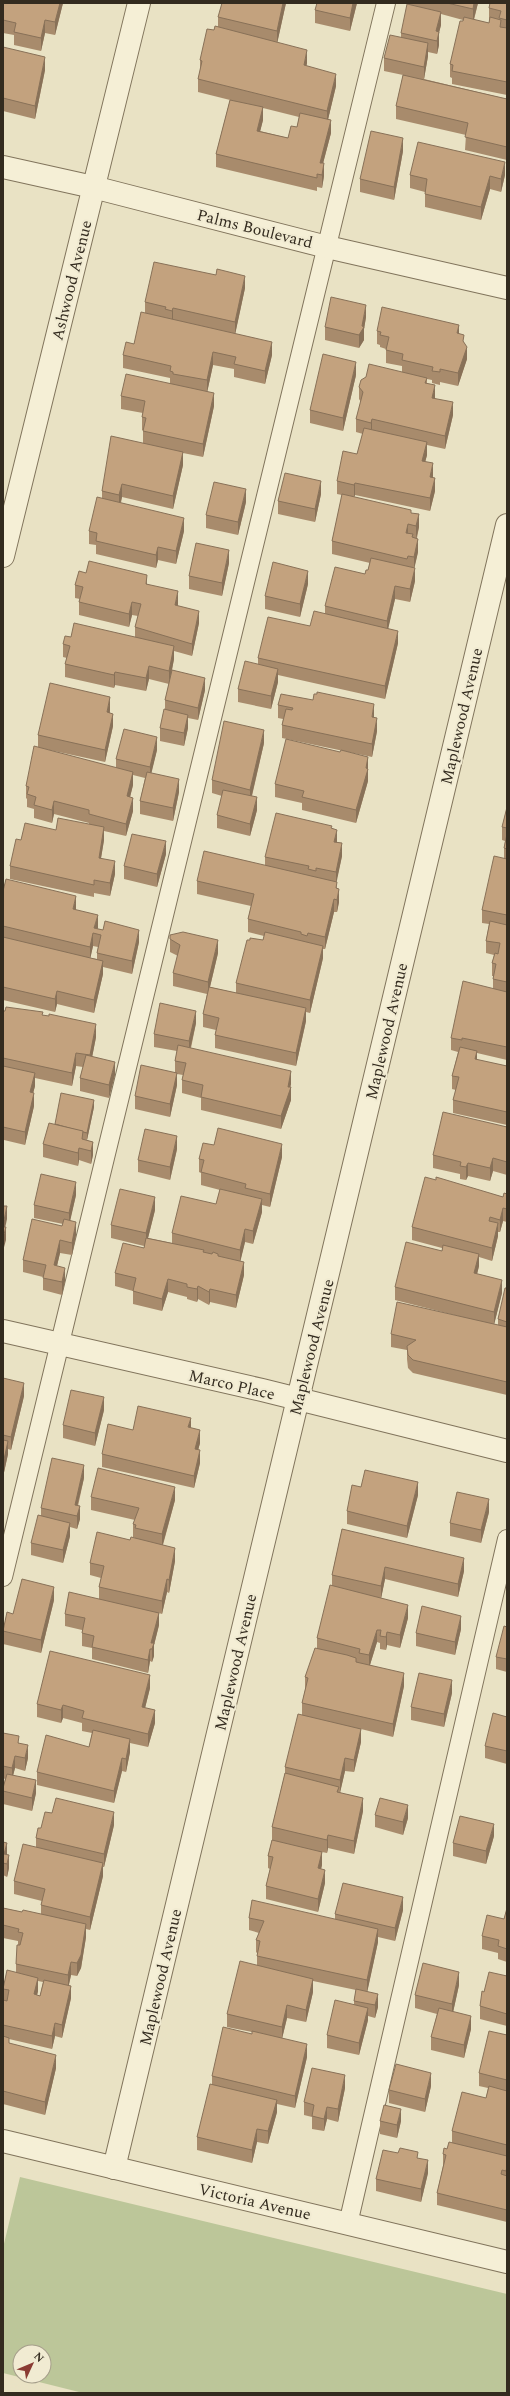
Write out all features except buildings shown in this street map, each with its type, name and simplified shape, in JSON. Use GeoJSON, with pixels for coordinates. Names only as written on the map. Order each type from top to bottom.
{"type":"FeatureCollection","features":[{"type":"Feature","properties":{"kind":"street","name":"Ashwood Avenue"},"geometry":{"type":"LineString","coordinates":[[3,556],[139,3]]}},
{"type":"Feature","properties":{"kind":"street","name":"Palms Boulevard"},"geometry":{"type":"LineString","coordinates":[[3,167],[93,187],[327,246],[507,288]]}},
{"type":"Feature","properties":{"kind":"street","name":"Maplewood Avenue"},"geometry":{"type":"LineString","coordinates":[[114,2168],[507,525]]}},
{"type":"Feature","properties":{"kind":"street","name":"Marco Place"},"geometry":{"type":"LineString","coordinates":[[3,1331],[298,1399],[507,1451]]}},
{"type":"Feature","properties":{"kind":"street","name":"Victoria Avenue"},"geometry":{"type":"LineString","coordinates":[[3,2141],[507,2262]]}},
{"type":"Feature","properties":{"kind":"lane"},"geometry":{"type":"LineString","coordinates":[[3,1577],[386,3]]}},
{"type":"Feature","properties":{"kind":"lane"},"geometry":{"type":"LineString","coordinates":[[348,2224],[507,1539]]}},
{"type":"Feature","properties":{"kind":"green space"},"geometry":{"type":"Polygon","coordinates":[[[20,2177],[507,2294],[507,2393],[83,2393],[47,2384],[52,2384],[52,2344],[12,2344],[12,2375],[3,2373],[3,2248],[20,2177]]]}}]}
